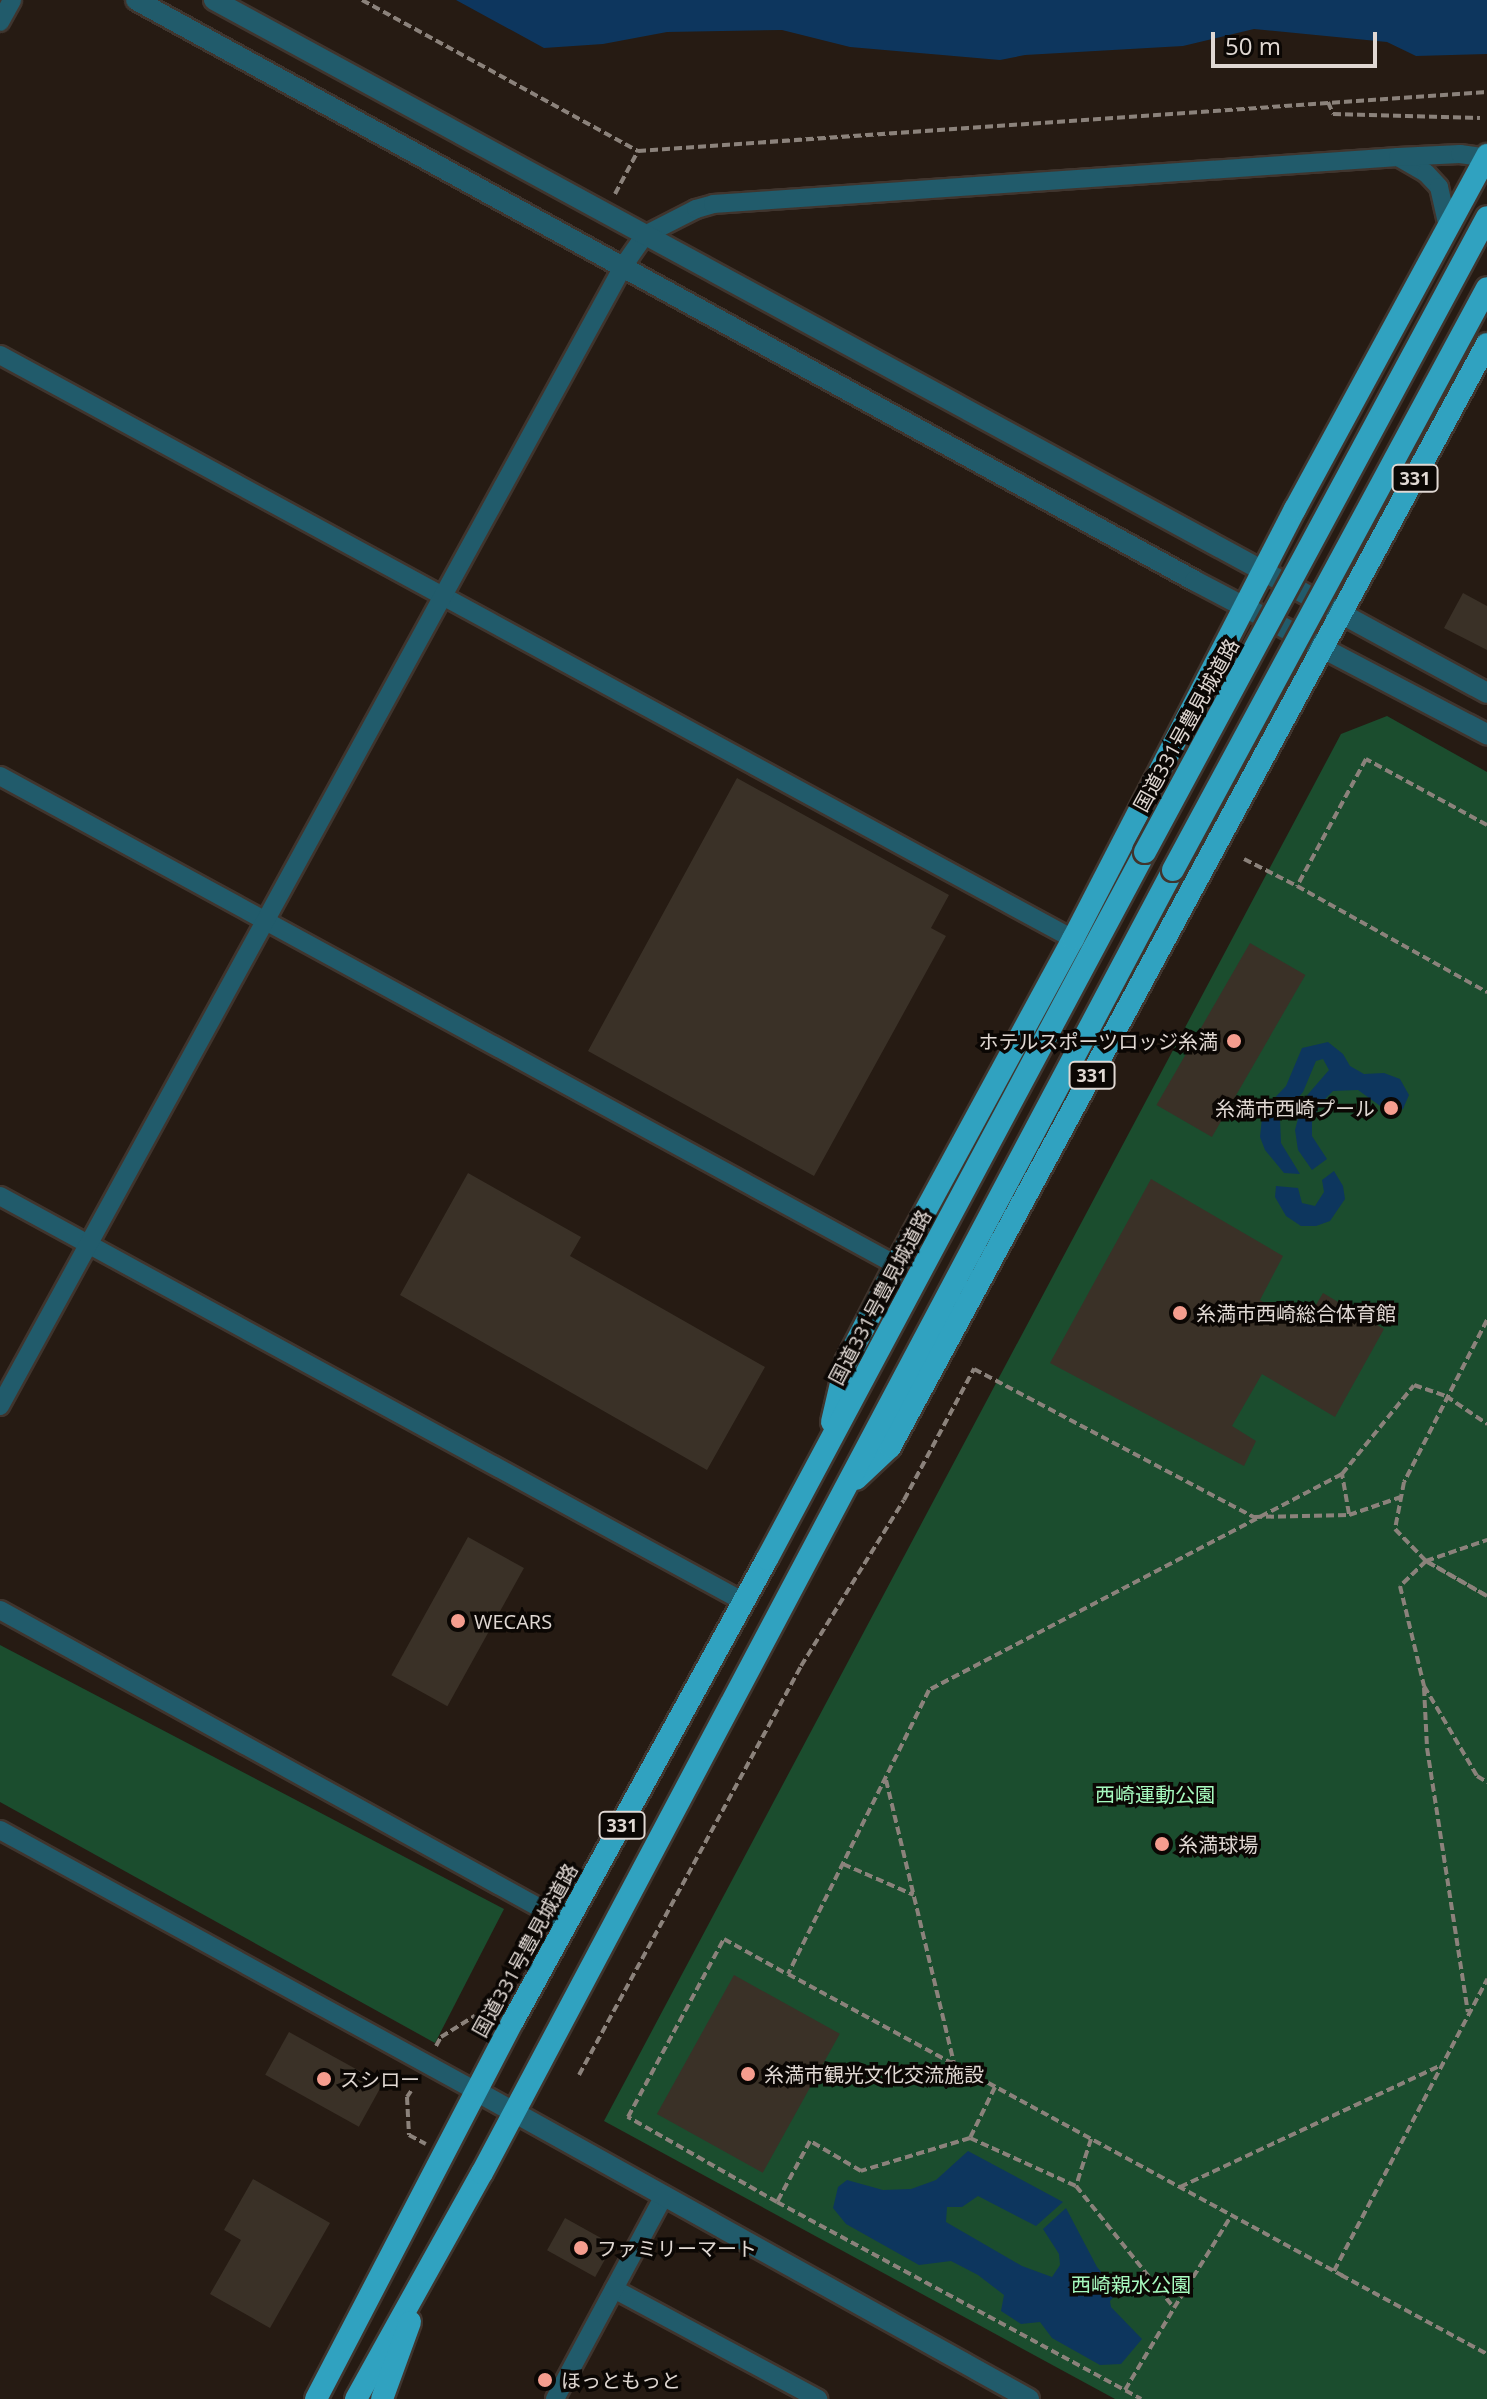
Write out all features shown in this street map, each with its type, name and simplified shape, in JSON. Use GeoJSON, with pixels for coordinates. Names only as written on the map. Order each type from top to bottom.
{"type":"FeatureCollection","features":[{"type":"Feature","properties":{"kind":"highway","name":"331"},"geometry":{"type":"LineString","coordinates":[[825,1450],[846,1362],[1073,939],[1124,835],[1264,570],[1487,157]]}},
{"type":"Feature","properties":{"kind":"highway","name":"国道331号豊見城道路"},"geometry":{"type":"LineString","coordinates":[[326,2380],[476,2091],[744,1602],[1487,217]]}},
{"type":"Feature","properties":{"kind":"highway","name":"331"},"geometry":{"type":"LineString","coordinates":[[356,2398],[421,2286],[1173,870],[1487,288]]}},
{"type":"Feature","properties":{"kind":"highway","name":"331"},"geometry":{"type":"LineString","coordinates":[[844,1491],[890,1447],[1487,344]]}},
{"type":"Feature","properties":{"kind":"highway","name":"331"},"geometry":{"type":"LineString","coordinates":[[382,2399],[399,2359],[421,2286]]}},
{"type":"Feature","properties":{"kind":"highway","name":"331"},"geometry":{"type":"LineString","coordinates":[[304,2399],[326,2380]]}},
{"type":"Feature","properties":{"kind":"street"},"geometry":{"type":"LineString","coordinates":[[0,22],[12,0]]}},
{"type":"Feature","properties":{"kind":"street"},"geometry":{"type":"LineString","coordinates":[[136,0],[1245,608],[1487,734]]}},
{"type":"Feature","properties":{"kind":"street"},"geometry":{"type":"LineString","coordinates":[[214,0],[1487,693]]}},
{"type":"Feature","properties":{"kind":"street"},"geometry":{"type":"LineString","coordinates":[[1398,157],[1426,173],[1439,187],[1448,227]]}},
{"type":"Feature","properties":{"kind":"street"},"geometry":{"type":"LineString","coordinates":[[0,1406],[624,265],[645,235],[696,209],[713,204],[1398,157],[1487,157]]}},
{"type":"Feature","properties":{"kind":"street"},"geometry":{"type":"LineString","coordinates":[[0,355],[1073,939]]}},
{"type":"Feature","properties":{"kind":"street"},"geometry":{"type":"LineString","coordinates":[[0,776],[896,1265]]}},
{"type":"Feature","properties":{"kind":"street"},"geometry":{"type":"LineString","coordinates":[[0,1196],[744,1602]]}},
{"type":"Feature","properties":{"kind":"street"},"geometry":{"type":"LineString","coordinates":[[0,1610],[567,1923]]}},
{"type":"Feature","properties":{"kind":"street"},"geometry":{"type":"LineString","coordinates":[[0,1830],[514,2111],[1029,2399]]}},
{"type":"Feature","properties":{"kind":"street"},"geometry":{"type":"LineString","coordinates":[[559,2398],[664,2196]]}},
{"type":"Feature","properties":{"kind":"street"},"geometry":{"type":"LineString","coordinates":[[614,2289],[818,2399]]}},
{"type":"Feature","properties":{"kind":"path"},"geometry":{"type":"LineString","coordinates":[[362,0],[638,151],[1487,92]]}},
{"type":"Feature","properties":{"kind":"path"},"geometry":{"type":"LineString","coordinates":[[1328,102],[1333,114],[1480,118]]}},
{"type":"Feature","properties":{"kind":"path"},"geometry":{"type":"LineString","coordinates":[[613,197],[638,151]]}},
{"type":"Feature","properties":{"kind":"path"},"geometry":{"type":"LineString","coordinates":[[1297,886],[1366,759],[1487,825]]}},
{"type":"Feature","properties":{"kind":"path"},"geometry":{"type":"LineString","coordinates":[[1244,859],[1487,992]]}},
{"type":"Feature","properties":{"kind":"path"},"geometry":{"type":"LineString","coordinates":[[1487,1320],[1404,1482],[1395,1529],[1426,1561],[1487,1596]]}},
{"type":"Feature","properties":{"kind":"path"},"geometry":{"type":"LineString","coordinates":[[579,2075],[801,1666],[904,1500],[974,1369],[1254,1517],[1349,1515],[1401,1497]]}},
{"type":"Feature","properties":{"kind":"path"},"geometry":{"type":"LineString","coordinates":[[788,1974],[929,1690],[1254,1517],[1342,1474],[1414,1385],[1446,1396],[1487,1424]]}},
{"type":"Feature","properties":{"kind":"path"},"geometry":{"type":"LineString","coordinates":[[1342,1474],[1349,1515]]}},
{"type":"Feature","properties":{"kind":"path"},"geometry":{"type":"LineString","coordinates":[[1468,2014],[1427,1748],[1424,1686],[1400,1586],[1426,1561],[1487,1540]]}},
{"type":"Feature","properties":{"kind":"path"},"geometry":{"type":"LineString","coordinates":[[1424,1686],[1477,1776],[1487,1782]]}},
{"type":"Feature","properties":{"kind":"path"},"geometry":{"type":"LineString","coordinates":[[886,1778],[955,2065]]}},
{"type":"Feature","properties":{"kind":"path"},"geometry":{"type":"LineString","coordinates":[[843,1864],[914,1895]]}},
{"type":"Feature","properties":{"kind":"path"},"geometry":{"type":"LineString","coordinates":[[1141,2399],[777,2202],[628,2117],[724,1939],[1487,2354]]}},
{"type":"Feature","properties":{"kind":"path"},"geometry":{"type":"LineString","coordinates":[[1343,2276],[1332,2270],[1487,1979]]}},
{"type":"Feature","properties":{"kind":"path"},"geometry":{"type":"LineString","coordinates":[[433,2052],[441,2037],[475,2016],[495,2028]]}},
{"type":"Feature","properties":{"kind":"path"},"geometry":{"type":"LineString","coordinates":[[1180,2187],[1441,2065]]}},
{"type":"Feature","properties":{"kind":"path"},"geometry":{"type":"LineString","coordinates":[[970,2138],[995,2087]]}},
{"type":"Feature","properties":{"kind":"path"},"geometry":{"type":"LineString","coordinates":[[411,2091],[407,2097],[409,2135],[428,2145]]}},
{"type":"Feature","properties":{"kind":"path"},"geometry":{"type":"LineString","coordinates":[[777,2202],[810,2141],[861,2171],[970,2138],[1076,2186],[1174,2308]]}},
{"type":"Feature","properties":{"kind":"path"},"geometry":{"type":"LineString","coordinates":[[1076,2186],[1091,2139]]}},
{"type":"Feature","properties":{"kind":"path"},"geometry":{"type":"LineString","coordinates":[[1125,2390],[1231,2215]]}},
{"type":"Feature","properties":{"kind":"green space","name":"西崎運動公園"},"geometry":{"type":"Polygon","coordinates":[[[1387,716],[1487,772],[1487,2399],[1115,2399],[604,2121],[1341,734],[1387,716]]]}},
{"type":"Feature","properties":{"kind":"green space"},"geometry":{"type":"Polygon","coordinates":[[[0,1645],[504,1909],[435,2043],[0,1802],[0,1645]]]}},
{"type":"Feature","properties":{"kind":"water"},"geometry":{"type":"Polygon","coordinates":[[[456,0],[1487,0],[1487,54],[1416,56],[1387,42],[1254,29],[1183,46],[1025,55],[1000,60],[850,47],[782,30],[667,32],[603,44],[544,48],[456,0]]]}},
{"type":"Feature","properties":{"kind":"water","name":"糸満市西崎プール"},"geometry":{"type":"Polygon","coordinates":[[[1328,1042],[1343,1054],[1350,1066],[1364,1074],[1384,1073],[1400,1079],[1409,1095],[1403,1109],[1390,1113],[1358,1090],[1333,1091],[1321,1103],[1312,1122],[1312,1136],[1327,1159],[1312,1170],[1298,1150],[1295,1130],[1303,1100],[1329,1070],[1323,1059],[1316,1061],[1303,1092],[1280,1119],[1281,1143],[1300,1174],[1284,1173],[1265,1150],[1260,1137],[1262,1118],[1267,1106],[1286,1086],[1302,1048],[1328,1042]]]}},
{"type":"Feature","properties":{"kind":"water"},"geometry":{"type":"Polygon","coordinates":[[[1334,1171],[1343,1186],[1345,1199],[1330,1221],[1316,1226],[1301,1226],[1286,1216],[1275,1197],[1276,1186],[1298,1188],[1302,1203],[1315,1206],[1324,1192],[1322,1180],[1334,1171]]]}},
{"type":"Feature","properties":{"kind":"water"},"geometry":{"type":"Polygon","coordinates":[[[968,2151],[1063,2202],[1036,2226],[978,2196],[962,2207],[947,2207],[946,2222],[1022,2266],[1052,2277],[1060,2265],[1059,2254],[1043,2229],[1066,2208],[1097,2267],[1118,2292],[1110,2301],[1111,2307],[1142,2339],[1121,2364],[1100,2365],[1052,2338],[1040,2322],[1021,2324],[1001,2311],[1004,2295],[978,2275],[951,2261],[919,2265],[846,2224],[833,2208],[838,2187],[847,2180],[883,2190],[911,2189],[936,2180],[968,2151]]]}},
{"type":"Feature","properties":{"kind":"building"},"geometry":{"type":"Polygon","coordinates":[[[1463,593],[1487,606],[1487,650],[1444,628],[1463,593]]]}},
{"type":"Feature","properties":{"kind":"building"},"geometry":{"type":"Polygon","coordinates":[[[737,778],[949,895],[931,928],[946,936],[814,1176],[588,1051],[737,778]]]}},
{"type":"Feature","properties":{"kind":"building","name":"ホテルスポーツロッジ糸満"},"geometry":{"type":"Polygon","coordinates":[[[1250,943],[1305,975],[1212,1137],[1156,1105],[1250,943]]]}},
{"type":"Feature","properties":{"kind":"building"},"geometry":{"type":"Polygon","coordinates":[[[468,1173],[581,1237],[570,1256],[765,1367],[707,1470],[400,1295],[468,1173]]]}},
{"type":"Feature","properties":{"kind":"building","name":"糸満市西崎総合体育館"},"geometry":{"type":"Polygon","coordinates":[[[1151,1179],[1283,1256],[1260,1300],[1304,1325],[1323,1293],[1384,1329],[1335,1417],[1262,1374],[1232,1426],[1256,1441],[1244,1466],[1050,1363],[1151,1179]]]}},
{"type":"Feature","properties":{"kind":"building","name":"WECARS"},"geometry":{"type":"Polygon","coordinates":[[[468,1537],[524,1568],[447,1706],[391,1675],[468,1537]]]}},
{"type":"Feature","properties":{"kind":"building","name":"糸満市観光文化交流施設"},"geometry":{"type":"Polygon","coordinates":[[[734,1975],[840,2034],[763,2173],[657,2114],[734,1975]]]}},
{"type":"Feature","properties":{"kind":"building","name":"スシロー"},"geometry":{"type":"Polygon","coordinates":[[[289,2032],[383,2084],[359,2127],[265,2075],[289,2032]]]}},
{"type":"Feature","properties":{"kind":"building"},"geometry":{"type":"Polygon","coordinates":[[[253,2179],[330,2223],[270,2328],[210,2294],[241,2240],[224,2230],[253,2179]]]}},
{"type":"Feature","properties":{"kind":"building","name":"ファミリーマート"},"geometry":{"type":"Polygon","coordinates":[[[565,2218],[613,2245],[595,2277],[547,2250],[565,2218]]]}},
{"type":"Feature","properties":{"kind":"place","name":"ホテルスポーツロッジ糸満"},"geometry":{"type":"Point","coordinates":[1234,1041]}},
{"type":"Feature","properties":{"kind":"place","name":"糸満市西崎プール"},"geometry":{"type":"Point","coordinates":[1391,1108]}},
{"type":"Feature","properties":{"kind":"place","name":"糸満市西崎総合体育館"},"geometry":{"type":"Point","coordinates":[1180,1313]}},
{"type":"Feature","properties":{"kind":"place","name":"WECARS"},"geometry":{"type":"Point","coordinates":[458,1621]}},
{"type":"Feature","properties":{"kind":"place","name":"糸満球場"},"geometry":{"type":"Point","coordinates":[1162,1844]}},
{"type":"Feature","properties":{"kind":"place","name":"糸満市観光文化交流施設"},"geometry":{"type":"Point","coordinates":[748,2074]}},
{"type":"Feature","properties":{"kind":"place","name":"スシロー"},"geometry":{"type":"Point","coordinates":[324,2079]}},
{"type":"Feature","properties":{"kind":"place","name":"ファミリーマート"},"geometry":{"type":"Point","coordinates":[581,2248]}},
{"type":"Feature","properties":{"kind":"place","name":"ほっともっと"},"geometry":{"type":"Point","coordinates":[545,2380]}},
{"type":"Feature","properties":{"kind":"park label","name":"西崎親水公園"},"geometry":{"type":"Point","coordinates":[1131,2284]}}]}
